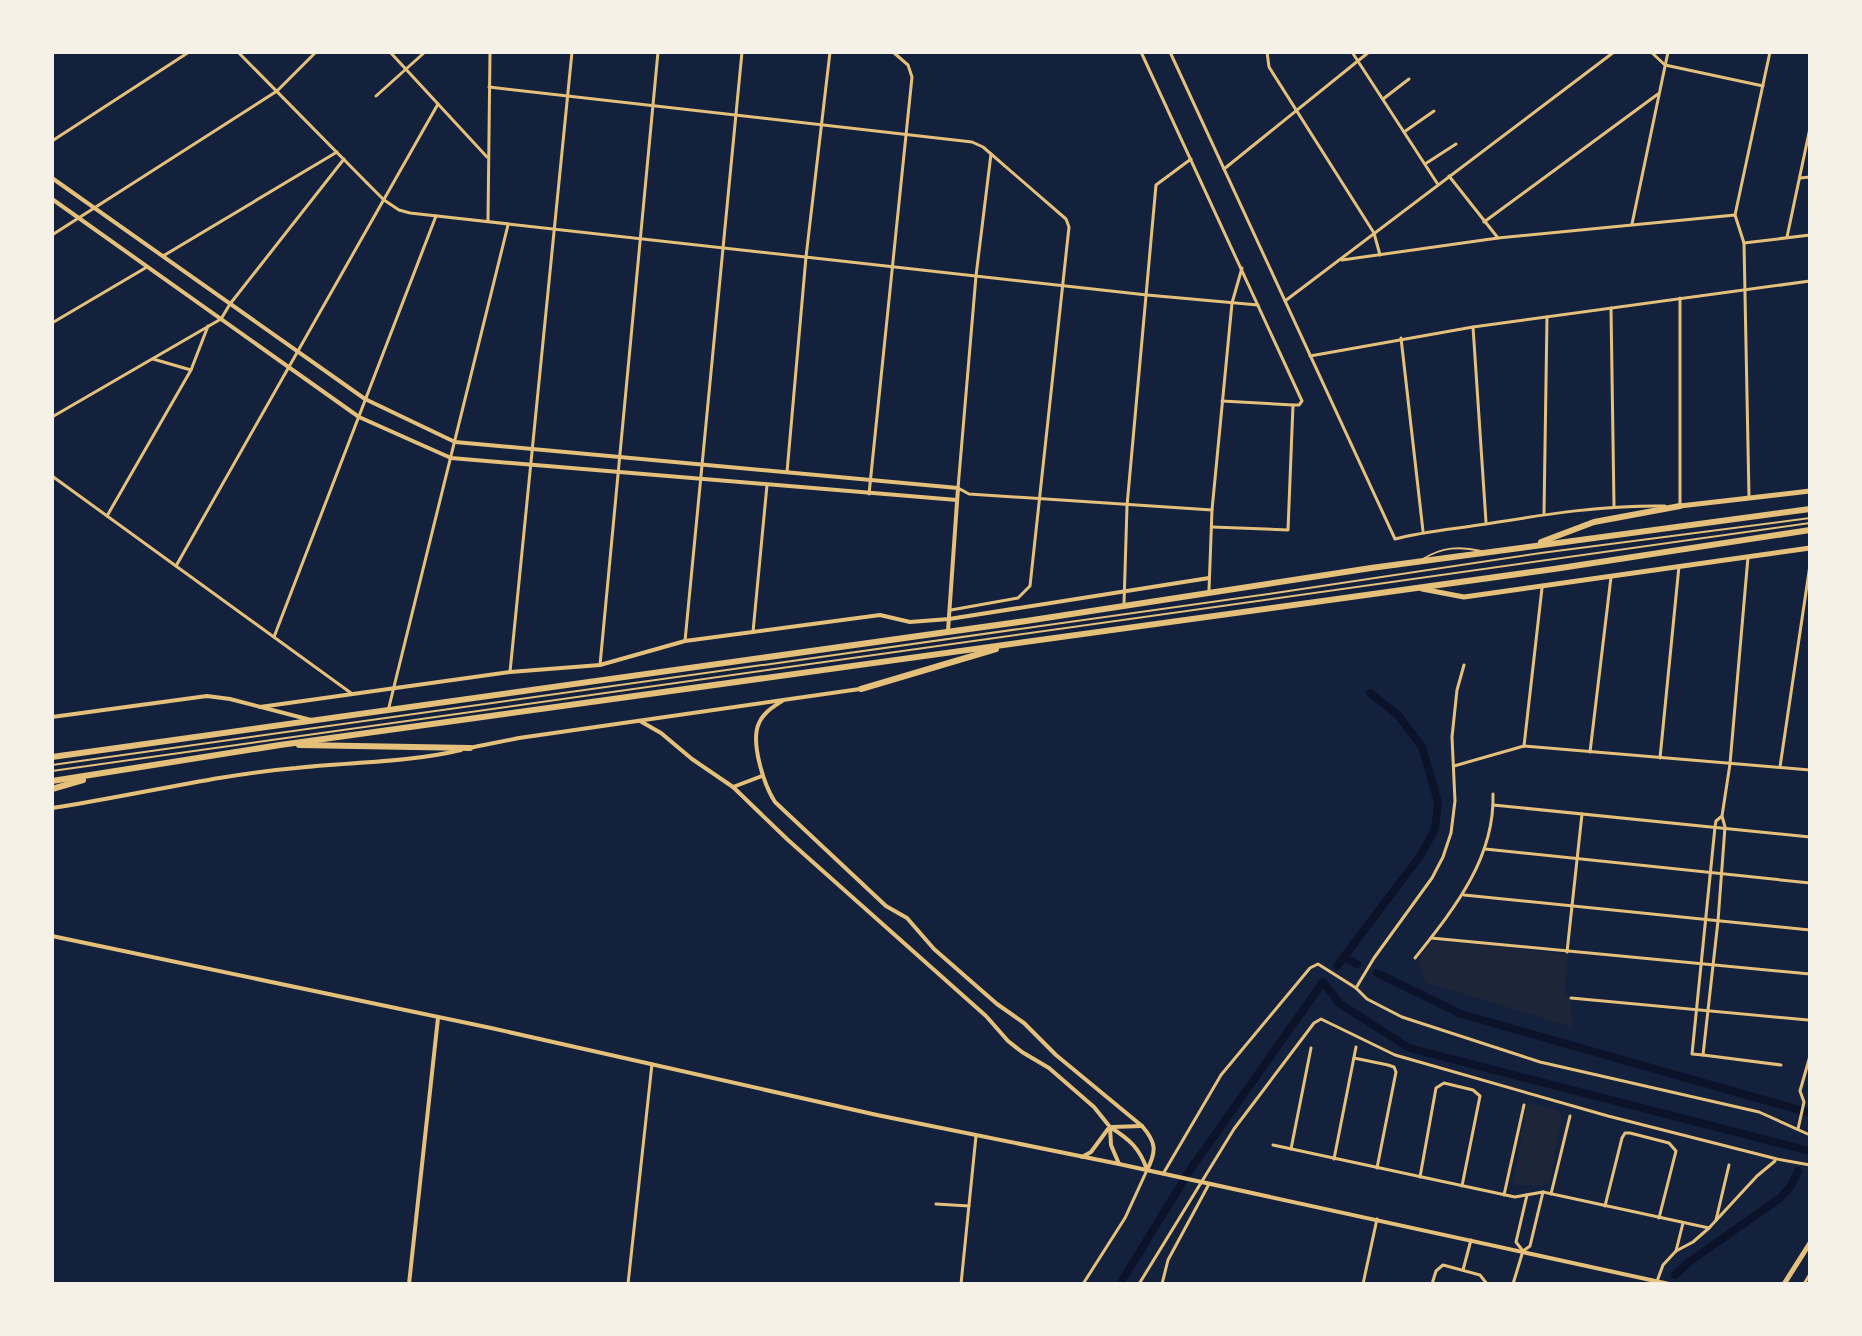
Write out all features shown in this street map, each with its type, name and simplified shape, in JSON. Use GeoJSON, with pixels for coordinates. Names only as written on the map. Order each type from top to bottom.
{"type":"FeatureCollection","features":[{"type":"Feature","properties":{"kind":"highway"},"geometry":{"type":"LineString","coordinates":[[1530,546],[1594,522],[1680,506]]}},
{"type":"Feature","properties":{"kind":"highway"},"geometry":{"type":"LineString","coordinates":[[52,757],[1371,568],[1413,566],[1530,546],[1810,509]]}},
{"type":"Feature","properties":{"kind":"highway"},"geometry":{"type":"LineString","coordinates":[[52,781],[280,745],[1382,593],[1417,584],[1810,530]]}},
{"type":"Feature","properties":{"kind":"highway"},"geometry":{"type":"LineString","coordinates":[[861,689],[1019,643]]}},
{"type":"Feature","properties":{"kind":"highway"},"geometry":{"type":"LineString","coordinates":[[280,745],[470,748]]}},
{"type":"Feature","properties":{"kind":"highway"},"geometry":{"type":"LineString","coordinates":[[52,789],[110,772]]}},
{"type":"Feature","properties":{"kind":"main road"},"geometry":{"type":"LineString","coordinates":[[1680,506],[1810,491]]}},
{"type":"Feature","properties":{"kind":"main road"},"geometry":{"type":"LineString","coordinates":[[1417,584],[1464,597],[1810,548]]}},
{"type":"Feature","properties":{"kind":"main road"},"geometry":{"type":"LineString","coordinates":[[1784,1284],[1810,1243]]}},
{"type":"Feature","properties":{"kind":"street"},"geometry":{"type":"LineString","coordinates":[[52,141],[189,52]]}},
{"type":"Feature","properties":{"kind":"street"},"geometry":{"type":"LineString","coordinates":[[238,52],[384,200],[399,210],[1062,286],[1258,305]]}},
{"type":"Feature","properties":{"kind":"street"},"geometry":{"type":"LineString","coordinates":[[52,235],[277,91],[316,52]]}},
{"type":"Feature","properties":{"kind":"street"},"geometry":{"type":"LineString","coordinates":[[390,52],[487,157]]}},
{"type":"Feature","properties":{"kind":"street"},"geometry":{"type":"LineString","coordinates":[[376,96],[425,52]]}},
{"type":"Feature","properties":{"kind":"street"},"geometry":{"type":"LineString","coordinates":[[488,222],[490,52]]}},
{"type":"Feature","properties":{"kind":"street"},"geometry":{"type":"LineString","coordinates":[[510,672],[572,52]]}},
{"type":"Feature","properties":{"kind":"street"},"geometry":{"type":"LineString","coordinates":[[600,665],[658,52]]}},
{"type":"Feature","properties":{"kind":"street"},"geometry":{"type":"LineString","coordinates":[[685,641],[742,52]]}},
{"type":"Feature","properties":{"kind":"street"},"geometry":{"type":"LineString","coordinates":[[787,472],[806,257],[830,52]]}},
{"type":"Feature","properties":{"kind":"street"},"geometry":{"type":"LineString","coordinates":[[869,494],[912,71],[893,52]]}},
{"type":"Feature","properties":{"kind":"street"},"geometry":{"type":"LineString","coordinates":[[1141,52],[1302,401],[1299,405],[1222,401]]}},
{"type":"Feature","properties":{"kind":"street"},"geometry":{"type":"LineString","coordinates":[[1170,52],[1395,539],[1423,531],[1544,513],[1614,506],[1680,506],[1680,298]]}},
{"type":"Feature","properties":{"kind":"street"},"geometry":{"type":"LineString","coordinates":[[1267,52],[1269,67],[1374,233],[1380,255]]}},
{"type":"Feature","properties":{"kind":"street"},"geometry":{"type":"LineString","coordinates":[[1352,52],[1438,184]]}},
{"type":"Feature","properties":{"kind":"street"},"geometry":{"type":"LineString","coordinates":[[1224,169],[1369,52]]}},
{"type":"Feature","properties":{"kind":"street"},"geometry":{"type":"LineString","coordinates":[[1285,302],[1614,52]]}},
{"type":"Feature","properties":{"kind":"street"},"geometry":{"type":"LineString","coordinates":[[1651,52],[1665,65],[1763,86]]}},
{"type":"Feature","properties":{"kind":"street"},"geometry":{"type":"LineString","coordinates":[[1632,225],[1668,52]]}},
{"type":"Feature","properties":{"kind":"street"},"geometry":{"type":"LineString","coordinates":[[1749,497],[1744,243],[1735,215],[1770,52]]}},
{"type":"Feature","properties":{"kind":"street"},"geometry":{"type":"LineString","coordinates":[[1383,99],[1409,79]]}},
{"type":"Feature","properties":{"kind":"street"},"geometry":{"type":"LineString","coordinates":[[489,87],[979,144],[1069,222],[1030,586],[1018,598],[949,610]]}},
{"type":"Feature","properties":{"kind":"street"},"geometry":{"type":"LineString","coordinates":[[1484,222],[1658,94]]}},
{"type":"Feature","properties":{"kind":"street"},"geometry":{"type":"LineString","coordinates":[[176,566],[438,104]]}},
{"type":"Feature","properties":{"kind":"street"},"geometry":{"type":"LineString","coordinates":[[1404,132],[1434,111]]}},
{"type":"Feature","properties":{"kind":"street"},"geometry":{"type":"LineString","coordinates":[[1787,237],[1810,128]]}},
{"type":"Feature","properties":{"kind":"street"},"geometry":{"type":"LineString","coordinates":[[1425,164],[1456,144]]}},
{"type":"Feature","properties":{"kind":"street"},"geometry":{"type":"LineString","coordinates":[[163,256],[337,152]]}},
{"type":"Feature","properties":{"kind":"street"},"geometry":{"type":"LineString","coordinates":[[948,631],[976,276],[991,154]]}},
{"type":"Feature","properties":{"kind":"street"},"geometry":{"type":"LineString","coordinates":[[52,417],[221,319],[344,159]]}},
{"type":"Feature","properties":{"kind":"street"},"geometry":{"type":"LineString","coordinates":[[1124,604],[1127,506],[1156,185],[1191,159]]}},
{"type":"Feature","properties":{"kind":"street"},"geometry":{"type":"LineString","coordinates":[[1449,176],[1498,238]]}},
{"type":"Feature","properties":{"kind":"street"},"geometry":{"type":"LineString","coordinates":[[1800,178],[1810,177]]}},
{"type":"Feature","properties":{"kind":"street"},"geometry":{"type":"LineString","coordinates":[[52,178],[365,399],[455,442],[958,488],[969,494],[1212,510]]}},
{"type":"Feature","properties":{"kind":"street"},"geometry":{"type":"LineString","coordinates":[[52,199],[359,417],[451,458],[869,494],[957,500],[969,494]]}},
{"type":"Feature","properties":{"kind":"street"},"geometry":{"type":"LineString","coordinates":[[1338,260],[1498,238],[1735,215]]}},
{"type":"Feature","properties":{"kind":"street"},"geometry":{"type":"LineString","coordinates":[[274,637],[436,216]]}},
{"type":"Feature","properties":{"kind":"street"},"geometry":{"type":"LineString","coordinates":[[388,711],[509,224]]}},
{"type":"Feature","properties":{"kind":"street"},"geometry":{"type":"LineString","coordinates":[[1744,243],[1810,235]]}},
{"type":"Feature","properties":{"kind":"street"},"geometry":{"type":"LineString","coordinates":[[52,323],[147,267]]}},
{"type":"Feature","properties":{"kind":"street"},"geometry":{"type":"LineString","coordinates":[[1209,593],[1212,510],[1222,401],[1232,303],[1242,268]]}},
{"type":"Feature","properties":{"kind":"street"},"geometry":{"type":"LineString","coordinates":[[1310,356],[1473,327],[1810,281]]}},
{"type":"Feature","properties":{"kind":"street"},"geometry":{"type":"LineString","coordinates":[[1611,308],[1614,506]]}},
{"type":"Feature","properties":{"kind":"street"},"geometry":{"type":"LineString","coordinates":[[1544,513],[1547,317]]}},
{"type":"Feature","properties":{"kind":"street"},"geometry":{"type":"LineString","coordinates":[[107,516],[191,370],[208,326]]}},
{"type":"Feature","properties":{"kind":"street"},"geometry":{"type":"LineString","coordinates":[[1473,327],[1486,524]]}},
{"type":"Feature","properties":{"kind":"street"},"geometry":{"type":"LineString","coordinates":[[1401,338],[1423,531]]}},
{"type":"Feature","properties":{"kind":"street"},"geometry":{"type":"LineString","coordinates":[[152,359],[191,370]]}},
{"type":"Feature","properties":{"kind":"street"},"geometry":{"type":"LineString","coordinates":[[1211,527],[1288,530],[1293,405]]}},
{"type":"Feature","properties":{"kind":"street"},"geometry":{"type":"LineString","coordinates":[[52,476],[351,693]]}},
{"type":"Feature","properties":{"kind":"street"},"geometry":{"type":"LineString","coordinates":[[753,632],[767,485]]}},
{"type":"Feature","properties":{"kind":"street"},"geometry":{"type":"LineString","coordinates":[[1703,1055],[1718,921],[1725,827],[1722,816],[1730,764],[1748,557]]}},
{"type":"Feature","properties":{"kind":"street"},"geometry":{"type":"LineString","coordinates":[[1780,768],[1810,565]]}},
{"type":"Feature","properties":{"kind":"street"},"geometry":{"type":"LineString","coordinates":[[1660,758],[1679,566]]}},
{"type":"Feature","properties":{"kind":"street"},"geometry":{"type":"LineString","coordinates":[[1590,752],[1611,577]]}},
{"type":"Feature","properties":{"kind":"street"},"geometry":{"type":"LineString","coordinates":[[260,707],[510,672],[600,665],[685,641],[880,615],[910,622],[949,619],[1209,578]]}},
{"type":"Feature","properties":{"kind":"street"},"geometry":{"type":"LineString","coordinates":[[1524,746],[1543,584]]}},
{"type":"Feature","properties":{"kind":"street"},"geometry":{"type":"LineString","coordinates":[[1356,988],[1432,878],[1443,857],[1451,833],[1455,801],[1452,737],[1457,690],[1464,665]]}},
{"type":"Feature","properties":{"kind":"street"},"geometry":{"type":"LineString","coordinates":[[52,808],[295,768],[431,757],[638,720],[861,689]]}},
{"type":"Feature","properties":{"kind":"street"},"geometry":{"type":"LineString","coordinates":[[52,717],[207,696],[313,720]]}},
{"type":"Feature","properties":{"kind":"street"},"geometry":{"type":"LineString","coordinates":[[784,700],[770,709],[759,723],[756,733],[764,785],[775,802],[886,906],[907,918],[934,949],[997,1004],[1024,1023],[1154,1140],[1155,1151],[1125,1218],[1083,1284]]}},
{"type":"Feature","properties":{"kind":"street"},"geometry":{"type":"LineString","coordinates":[[638,720],[661,733],[733,787],[986,1016],[1008,1041],[1072,1086],[1110,1127],[1133,1142],[1147,1170]]}},
{"type":"Feature","properties":{"kind":"street"},"geometry":{"type":"LineString","coordinates":[[1454,766],[1524,746],[1810,770]]}},
{"type":"Feature","properties":{"kind":"street"},"geometry":{"type":"LineString","coordinates":[[733,787],[762,776]]}},
{"type":"Feature","properties":{"kind":"street"},"geometry":{"type":"LineString","coordinates":[[1415,958],[1464,895],[1485,849],[1493,794]]}},
{"type":"Feature","properties":{"kind":"street"},"geometry":{"type":"LineString","coordinates":[[1493,805],[1810,837]]}},
{"type":"Feature","properties":{"kind":"street"},"geometry":{"type":"LineString","coordinates":[[1567,952],[1582,814]]}},
{"type":"Feature","properties":{"kind":"street"},"geometry":{"type":"LineString","coordinates":[[1722,816],[1715,827],[1692,1054],[1781,1065]]}},
{"type":"Feature","properties":{"kind":"street"},"geometry":{"type":"LineString","coordinates":[[1485,849],[1810,883]]}},
{"type":"Feature","properties":{"kind":"street"},"geometry":{"type":"LineString","coordinates":[[1464,895],[1810,930]]}},
{"type":"Feature","properties":{"kind":"street"},"geometry":{"type":"LineString","coordinates":[[52,936],[1669,1284]]}},
{"type":"Feature","properties":{"kind":"street"},"geometry":{"type":"LineString","coordinates":[[1431,938],[1810,974]]}},
{"type":"Feature","properties":{"kind":"street"},"geometry":{"type":"LineString","coordinates":[[1162,1175],[1221,1075],[1310,968],[1318,964],[1356,988],[1367,999],[1402,1017],[1540,1062],[1759,1112],[1810,1135]]}},
{"type":"Feature","properties":{"kind":"street"},"geometry":{"type":"LineString","coordinates":[[1571,998],[1808,1020]]}},
{"type":"Feature","properties":{"kind":"street"},"geometry":{"type":"LineString","coordinates":[[409,1284],[438,1018]]}},
{"type":"Feature","properties":{"kind":"street"},"geometry":{"type":"LineString","coordinates":[[1139,1284],[1234,1129],[1314,1023],[1321,1019],[1395,1055],[1608,1116],[1810,1165]]}},
{"type":"Feature","properties":{"kind":"street"},"geometry":{"type":"LineString","coordinates":[[1334,1159],[1356,1047]]}},
{"type":"Feature","properties":{"kind":"street"},"geometry":{"type":"LineString","coordinates":[[1291,1149],[1311,1048]]}},
{"type":"Feature","properties":{"kind":"street"},"geometry":{"type":"LineString","coordinates":[[1797,1130],[1804,1102],[1800,1091],[1808,1072],[1810,1056]]}},
{"type":"Feature","properties":{"kind":"street"},"geometry":{"type":"LineString","coordinates":[[1354,1058],[1388,1065],[1394,1067],[1396,1072],[1377,1168]]}},
{"type":"Feature","properties":{"kind":"street"},"geometry":{"type":"LineString","coordinates":[[628,1284],[652,1064]]}},
{"type":"Feature","properties":{"kind":"street"},"geometry":{"type":"LineString","coordinates":[[1420,1177],[1436,1088],[1439,1084],[1473,1090],[1480,1096],[1462,1186]]}},
{"type":"Feature","properties":{"kind":"street"},"geometry":{"type":"LineString","coordinates":[[1504,1195],[1524,1105]]}},
{"type":"Feature","properties":{"kind":"street"},"geometry":{"type":"LineString","coordinates":[[1551,1194],[1570,1116]]}},
{"type":"Feature","properties":{"kind":"street"},"geometry":{"type":"LineString","coordinates":[[1110,1127],[1142,1126]]}},
{"type":"Feature","properties":{"kind":"street"},"geometry":{"type":"LineString","coordinates":[[1082,1157],[1091,1152],[1110,1127]]}},
{"type":"Feature","properties":{"kind":"street"},"geometry":{"type":"LineString","coordinates":[[1110,1127],[1111,1145],[1119,1164]]}},
{"type":"Feature","properties":{"kind":"street"},"geometry":{"type":"LineString","coordinates":[[1605,1206],[1622,1138],[1625,1133],[1630,1133],[1669,1143],[1676,1151],[1659,1218]]}},
{"type":"Feature","properties":{"kind":"street"},"geometry":{"type":"LineString","coordinates":[[961,1284],[976,1136]]}},
{"type":"Feature","properties":{"kind":"street"},"geometry":{"type":"LineString","coordinates":[[1273,1145],[1504,1195],[1515,1197],[1543,1192],[1709,1228]]}},
{"type":"Feature","properties":{"kind":"street"},"geometry":{"type":"LineString","coordinates":[[1657,1283],[1663,1265],[1676,1251],[1693,1242],[1715,1223],[1757,1176],[1777,1159]]}},
{"type":"Feature","properties":{"kind":"street"},"geometry":{"type":"LineString","coordinates":[[1715,1223],[1729,1165]]}},
{"type":"Feature","properties":{"kind":"street"},"geometry":{"type":"LineString","coordinates":[[1162,1284],[1168,1260],[1209,1184]]}},
{"type":"Feature","properties":{"kind":"street"},"geometry":{"type":"LineString","coordinates":[[1513,1284],[1523,1251],[1530,1246],[1543,1192]]}},
{"type":"Feature","properties":{"kind":"street"},"geometry":{"type":"LineString","coordinates":[[1523,1251],[1516,1242],[1527,1195]]}},
{"type":"Feature","properties":{"kind":"street"},"geometry":{"type":"LineString","coordinates":[[936,1204],[969,1206]]}},
{"type":"Feature","properties":{"kind":"street"},"geometry":{"type":"LineString","coordinates":[[1363,1284],[1377,1219]]}},
{"type":"Feature","properties":{"kind":"street"},"geometry":{"type":"LineString","coordinates":[[1676,1251],[1683,1223]]}},
{"type":"Feature","properties":{"kind":"street"},"geometry":{"type":"LineString","coordinates":[[1463,1270],[1471,1240]]}},
{"type":"Feature","properties":{"kind":"street"},"geometry":{"type":"LineString","coordinates":[[1432,1284],[1438,1267],[1443,1265],[1480,1275],[1487,1284]]}},
{"type":"Feature","properties":{"kind":"street"},"geometry":{"type":"LineString","coordinates":[[1804,1284],[1810,1274]]}},
{"type":"Feature","properties":{"kind":"lane"},"geometry":{"type":"LineString","coordinates":[[52,765],[1251,597],[1374,577],[1413,566],[1810,518]]}},
{"type":"Feature","properties":{"kind":"lane"},"geometry":{"type":"LineString","coordinates":[[52,771],[1376,585],[1417,584],[1810,523]]}},
{"type":"Feature","properties":{"kind":"shaded area"},"geometry":{"type":"Polygon","coordinates":[[[1433,940],[1568,954],[1565,992],[1571,1000],[1572,1027],[1425,982],[1418,960],[1433,940]]]}},
{"type":"Feature","properties":{"kind":"shaded area"},"geometry":{"type":"Polygon","coordinates":[[[1527,1103],[1558,1110],[1562,1117],[1550,1181],[1546,1185],[1513,1185],[1527,1103]]]}},
{"type":"Feature","properties":{"kind":"waterway"},"geometry":{"type":"LineString","coordinates":[[1337,966],[1420,856],[1435,829],[1438,802],[1422,747],[1398,715],[1370,693]]}},
{"type":"Feature","properties":{"kind":"waterway"},"geometry":{"type":"LineString","coordinates":[[1344,957],[1357,964]]}},
{"type":"Feature","properties":{"kind":"waterway"},"geometry":{"type":"LineString","coordinates":[[1377,973],[1461,1014],[1810,1113]]}},
{"type":"Feature","properties":{"kind":"waterway"},"geometry":{"type":"LineString","coordinates":[[1120,1284],[1190,1170],[1323,982],[1339,1003],[1409,1048],[1810,1151]]}},
{"type":"Feature","properties":{"kind":"waterway"},"geometry":{"type":"LineString","coordinates":[[1675,1275],[1780,1198],[1791,1186],[1798,1171]]}}]}
